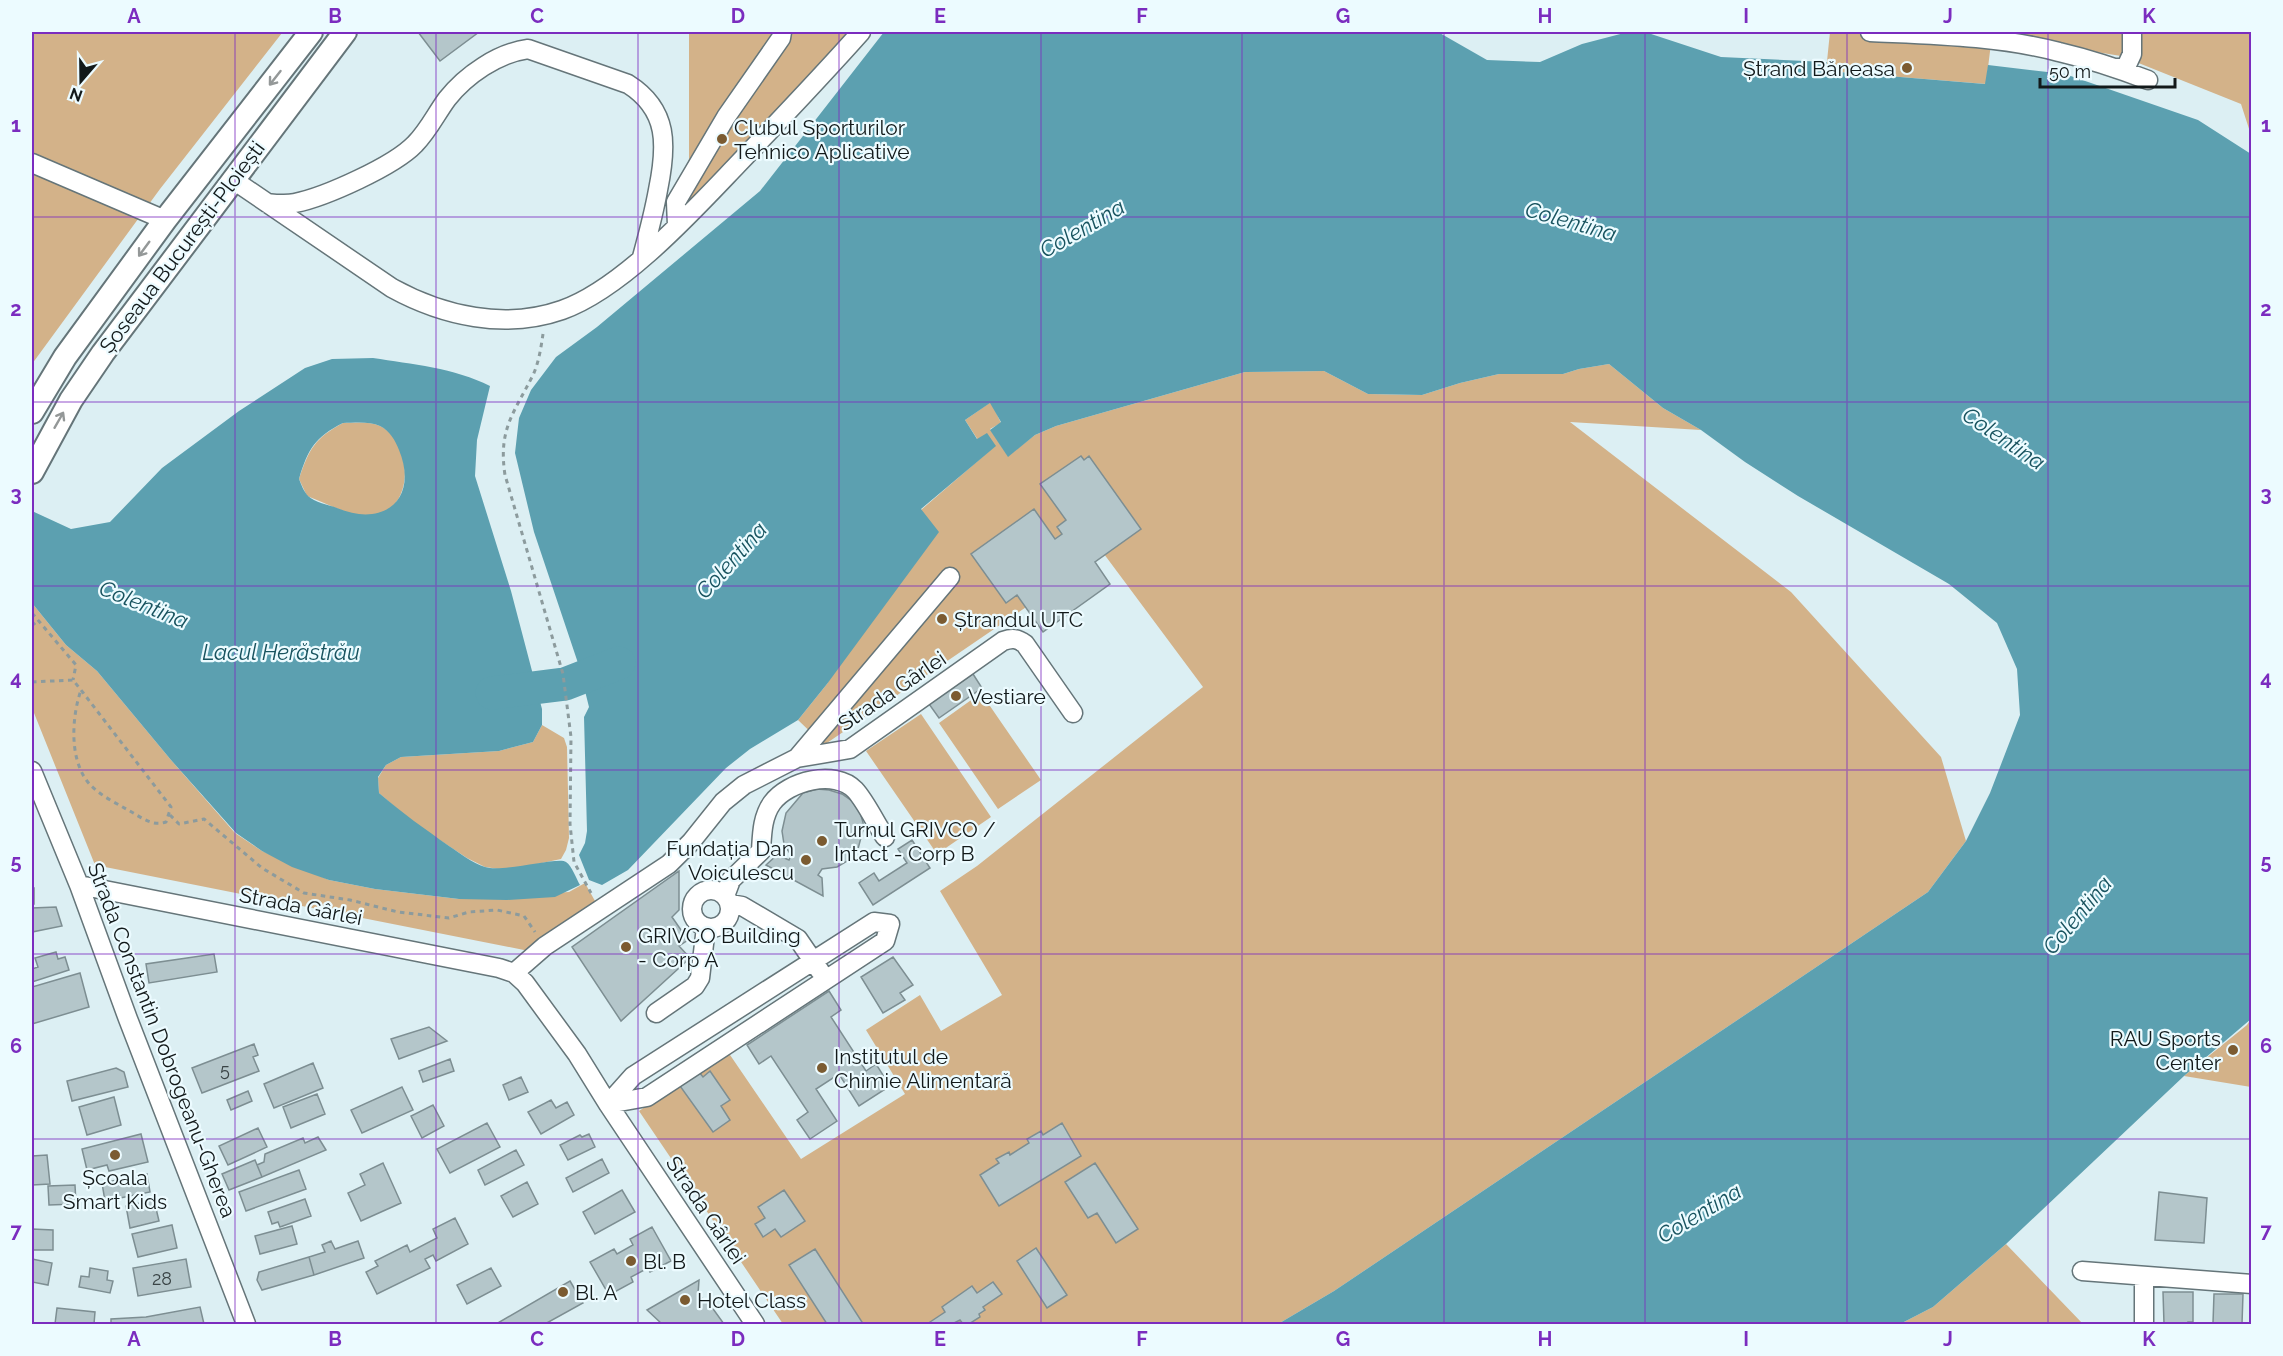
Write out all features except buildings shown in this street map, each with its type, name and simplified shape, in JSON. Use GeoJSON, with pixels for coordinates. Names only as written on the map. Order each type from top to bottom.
{"type":"FeatureCollection","features":[{"type":"Feature","properties":{"kind":"main road","name":"Șoseaua București-Ploiești"},"geometry":{"type":"LineString","coordinates":[[32,472],[84,379],[232,179],[345,32]]}},
{"type":"Feature","properties":{"kind":"main road","name":"Șoseaua București-Ploiești"},"geometry":{"type":"LineString","coordinates":[[32,412],[65,357],[306,34]]}},
{"type":"Feature","properties":{"kind":"street"},"geometry":{"type":"LineString","coordinates":[[677,225],[676,202],[726,117],[781,38],[782,32]]}},
{"type":"Feature","properties":{"kind":"street"},"geometry":{"type":"LineString","coordinates":[[232,179],[392,288],[433,308],[475,318],[500,319],[546,314],[564,309],[590,296],[613,281],[642,257],[677,225],[804,95],[861,32]]}},
{"type":"Feature","properties":{"kind":"street"},"geometry":{"type":"LineString","coordinates":[[1870,32],[1966,37],[2018,44],[2058,51],[2117,68],[2148,80]]}},
{"type":"Feature","properties":{"kind":"street"},"geometry":{"type":"LineString","coordinates":[[2117,68],[2126,67],[2131,58],[2132,32]]}},
{"type":"Feature","properties":{"kind":"street"},"geometry":{"type":"LineString","coordinates":[[267,203],[295,203],[315,197],[385,165],[414,146],[460,84],[515,51],[528,49],[628,84],[641,92],[651,104],[663,132],[664,159],[653,217],[642,257]]}},
{"type":"Feature","properties":{"kind":"street"},"geometry":{"type":"LineString","coordinates":[[32,163],[165,220]]}},
{"type":"Feature","properties":{"kind":"street"},"geometry":{"type":"LineString","coordinates":[[797,758],[950,577]]}},
{"type":"Feature","properties":{"kind":"street","name":"Strada Gârlei"},"geometry":{"type":"LineString","coordinates":[[514,973],[545,946],[669,864],[691,842],[723,802],[744,785],[797,758],[850,749],[1010,638],[1019,639],[1025,644],[1073,713]]}},
{"type":"Feature","properties":{"kind":"street","name":"Strada Constantin Dobrogeanu-Gherea"},"geometry":{"type":"LineString","coordinates":[[32,772],[79,885],[128,1019],[246,1324]]}},
{"type":"Feature","properties":{"kind":"street"},"geometry":{"type":"LineString","coordinates":[[825,980],[814,960],[798,939],[728,900],[721,892],[703,891],[694,899],[692,910],[696,921],[713,928],[725,923],[729,917],[728,900],[731,880],[761,851],[764,821],[772,803],[793,786],[808,781],[825,779],[855,790],[885,837]]}},
{"type":"Feature","properties":{"kind":"street","name":"Strada Gârlei"},"geometry":{"type":"LineString","coordinates":[[79,885],[499,968],[514,973],[525,983],[577,1053],[608,1104],[755,1324]]}},
{"type":"Feature","properties":{"kind":"street"},"geometry":{"type":"LineString","coordinates":[[874,922],[890,924],[885,941],[647,1096],[608,1104],[633,1076],[814,960],[874,922]]}},
{"type":"Feature","properties":{"kind":"street"},"geometry":{"type":"LineString","coordinates":[[656,1013],[694,986],[700,978],[706,927]]}},
{"type":"Feature","properties":{"kind":"street"},"geometry":{"type":"LineString","coordinates":[[722,1020],[734,1040]]}},
{"type":"Feature","properties":{"kind":"street"},"geometry":{"type":"LineString","coordinates":[[2082,1271],[2252,1284]]}},
{"type":"Feature","properties":{"kind":"street"},"geometry":{"type":"LineString","coordinates":[[2144,1276],[2144,1324]]}},
{"type":"Feature","properties":{"kind":"path"},"geometry":{"type":"LineString","coordinates":[[546,314],[539,357],[534,373],[510,417],[503,439],[502,458],[565,684],[571,737],[571,833],[574,862],[585,883]]}},
{"type":"Feature","properties":{"kind":"path"},"geometry":{"type":"LineString","coordinates":[[32,613],[76,666],[73,680]]}},
{"type":"Feature","properties":{"kind":"path"},"geometry":{"type":"LineString","coordinates":[[32,622],[34,624],[38,620]]}},
{"type":"Feature","properties":{"kind":"path"},"geometry":{"type":"LineString","coordinates":[[32,682],[73,680]]}},
{"type":"Feature","properties":{"kind":"path"},"geometry":{"type":"LineString","coordinates":[[73,680],[81,690],[171,807],[166,822],[159,825],[149,822],[100,794],[87,780],[80,766],[74,738],[75,709],[81,690]]}},
{"type":"Feature","properties":{"kind":"path"},"geometry":{"type":"LineString","coordinates":[[170,815],[179,824],[204,819],[262,868],[304,893],[350,900],[398,912],[449,918],[469,912],[497,910],[524,916],[545,946]]}},
{"type":"Feature","properties":{"kind":"shaded area"},"geometry":{"type":"Polygon","coordinates":[[[32,32],[282,33],[160,189],[32,364],[32,32]]]}},
{"type":"Feature","properties":{"kind":"shaded area","name":"Clubul Sporturilor Tehnico Aplicative"},"geometry":{"type":"Polygon","coordinates":[[[689,32],[854,32],[672,225],[667,209],[684,176],[689,159],[689,32]]]}},
{"type":"Feature","properties":{"kind":"shaded area","name":"Ștrand Băneasa"},"geometry":{"type":"Polygon","coordinates":[[[1830,32],[2251,32],[2251,135],[2241,104],[2121,56],[1992,35],[1986,84],[1826,71],[1830,32]]]}},
{"type":"Feature","properties":{"kind":"shaded area"},"geometry":{"type":"Polygon","coordinates":[[[1609,364],[1663,408],[1701,430],[1570,422],[1791,592],[1941,757],[1966,841],[1928,892],[1334,1291],[1278,1324],[783,1324],[639,1111],[728,1052],[801,1159],[905,1094],[866,1030],[920,995],[941,1031],[1002,995],[940,891],[977,866],[1203,687],[1104,554],[824,745],[798,720],[827,684],[921,510],[995,446],[978,440],[965,420],[991,402],[1001,423],[990,429],[1008,456],[1035,435],[1056,426],[1245,372],[1324,371],[1368,394],[1422,395],[1499,374],[1563,374],[1609,364]]]}},
{"type":"Feature","properties":{"kind":"shaded area"},"geometry":{"type":"Polygon","coordinates":[[[343,423],[376,424],[391,435],[400,447],[405,477],[402,492],[395,504],[383,513],[368,516],[337,509],[307,496],[299,479],[314,445],[343,423]]]}},
{"type":"Feature","properties":{"kind":"shaded area"},"geometry":{"type":"Polygon","coordinates":[[[32,603],[66,645],[97,671],[235,833],[262,851],[329,880],[375,889],[459,899],[569,892],[585,883],[600,910],[529,951],[95,865],[32,708],[32,603]]]}},
{"type":"Feature","properties":{"kind":"shaded area"},"geometry":{"type":"Polygon","coordinates":[[[981,693],[1041,780],[998,809],[939,723],[981,693]]]}},
{"type":"Feature","properties":{"kind":"shaded area"},"geometry":{"type":"Polygon","coordinates":[[[921,714],[991,817],[937,854],[866,751],[921,714]]]}},
{"type":"Feature","properties":{"kind":"shaded area"},"geometry":{"type":"Polygon","coordinates":[[[542,725],[564,738],[567,747],[569,838],[561,859],[523,867],[499,869],[485,867],[467,858],[411,821],[379,793],[378,778],[386,765],[401,757],[499,751],[533,742],[542,725]]]}},
{"type":"Feature","properties":{"kind":"shaded area","name":"RAU Sports Center"},"geometry":{"type":"Polygon","coordinates":[[[2251,1019],[2251,1087],[2184,1076],[2247,1025],[2251,1019]]]}},
{"type":"Feature","properties":{"kind":"shaded area"},"geometry":{"type":"Polygon","coordinates":[[[2006,1244],[2083,1324],[1900,1324],[1933,1307],[2006,1244]]]}},
{"type":"Feature","properties":{"kind":"water"},"geometry":{"type":"Polygon","coordinates":[[[884,32],[1438,32],[1487,60],[1540,62],[1582,44],[1628,32],[1645,32],[1721,57],[1827,62],[1827,71],[1985,84],[1988,65],[2065,74],[2198,120],[2251,154],[2251,1019],[2184,1076],[2006,1244],[1933,1307],[1900,1324],[1278,1324],[1334,1291],[1928,892],[1966,841],[1990,793],[2020,715],[2017,669],[1997,623],[1949,584],[1798,496],[1701,430],[1663,408],[1609,364],[1563,374],[1499,374],[1422,395],[1368,394],[1324,371],[1245,372],[1056,426],[1035,435],[1008,457],[990,430],[1001,422],[990,403],[965,420],[977,439],[987,433],[996,446],[921,509],[939,532],[798,720],[750,749],[726,768],[628,870],[602,885],[589,880],[579,855],[585,843],[587,831],[584,717],[589,707],[577,674],[581,672],[534,532],[515,453],[519,418],[531,390],[556,357],[597,327],[760,191],[884,32]]]}},
{"type":"Feature","properties":{"kind":"water","name":"Lacul Herăstrău"},"geometry":{"type":"Polygon","coordinates":[[[373,358],[417,365],[462,375],[490,386],[477,440],[475,476],[511,591],[542,709],[542,725],[533,742],[499,751],[401,757],[386,765],[378,777],[379,793],[466,858],[485,867],[504,868],[553,861],[566,862],[580,885],[555,897],[507,900],[459,899],[375,889],[329,880],[292,867],[262,851],[236,833],[97,671],[66,645],[32,603],[32,511],[71,529],[110,522],[162,468],[239,411],[305,368],[332,359],[373,358]],[[343,423],[326,433],[309,452],[299,479],[303,488],[311,498],[318,502],[354,513],[369,514],[383,511],[393,505],[401,495],[404,483],[404,467],[396,443],[387,430],[376,424],[343,423]]]}},
{"type":"Feature","properties":{"kind":"waterway","name":"Colentina"},"geometry":{"type":"LineString","coordinates":[[492,693],[565,684],[619,663]]}},
{"type":"Feature","properties":{"kind":"place","name":"Ștrand Băneasa"},"geometry":{"type":"Point","coordinates":[1907,68]}},
{"type":"Feature","properties":{"kind":"place","name":"Clubul Sporturilor Tehnico Aplicative"},"geometry":{"type":"Point","coordinates":[722,139]}},
{"type":"Feature","properties":{"kind":"place","name":"Ștrandul UTC"},"geometry":{"type":"Point","coordinates":[942,619]}},
{"type":"Feature","properties":{"kind":"place","name":"Vestiare"},"geometry":{"type":"Point","coordinates":[956,696]}},
{"type":"Feature","properties":{"kind":"place","name":"Turnul GRIVCO / Intact - Corp B"},"geometry":{"type":"Point","coordinates":[822,841]}},
{"type":"Feature","properties":{"kind":"place","name":"Fundația Dan Voiculescu"},"geometry":{"type":"Point","coordinates":[806,860]}},
{"type":"Feature","properties":{"kind":"place","name":"GRIVCO Building - Corp A"},"geometry":{"type":"Point","coordinates":[626,947]}},
{"type":"Feature","properties":{"kind":"place","name":"RAU Sports Center"},"geometry":{"type":"Point","coordinates":[2233,1050]}},
{"type":"Feature","properties":{"kind":"place","name":"Institutul de Chimie Alimentară"},"geometry":{"type":"Point","coordinates":[822,1068]}},
{"type":"Feature","properties":{"kind":"place","name":"Școala Smart Kids"},"geometry":{"type":"Point","coordinates":[115,1155]}},
{"type":"Feature","properties":{"kind":"place","name":"Bl. B"},"geometry":{"type":"Point","coordinates":[631,1261]}},
{"type":"Feature","properties":{"kind":"place","name":"Bl. A"},"geometry":{"type":"Point","coordinates":[563,1292]}},
{"type":"Feature","properties":{"kind":"place","name":"Hotel Class"},"geometry":{"type":"Point","coordinates":[685,1300]}}]}
